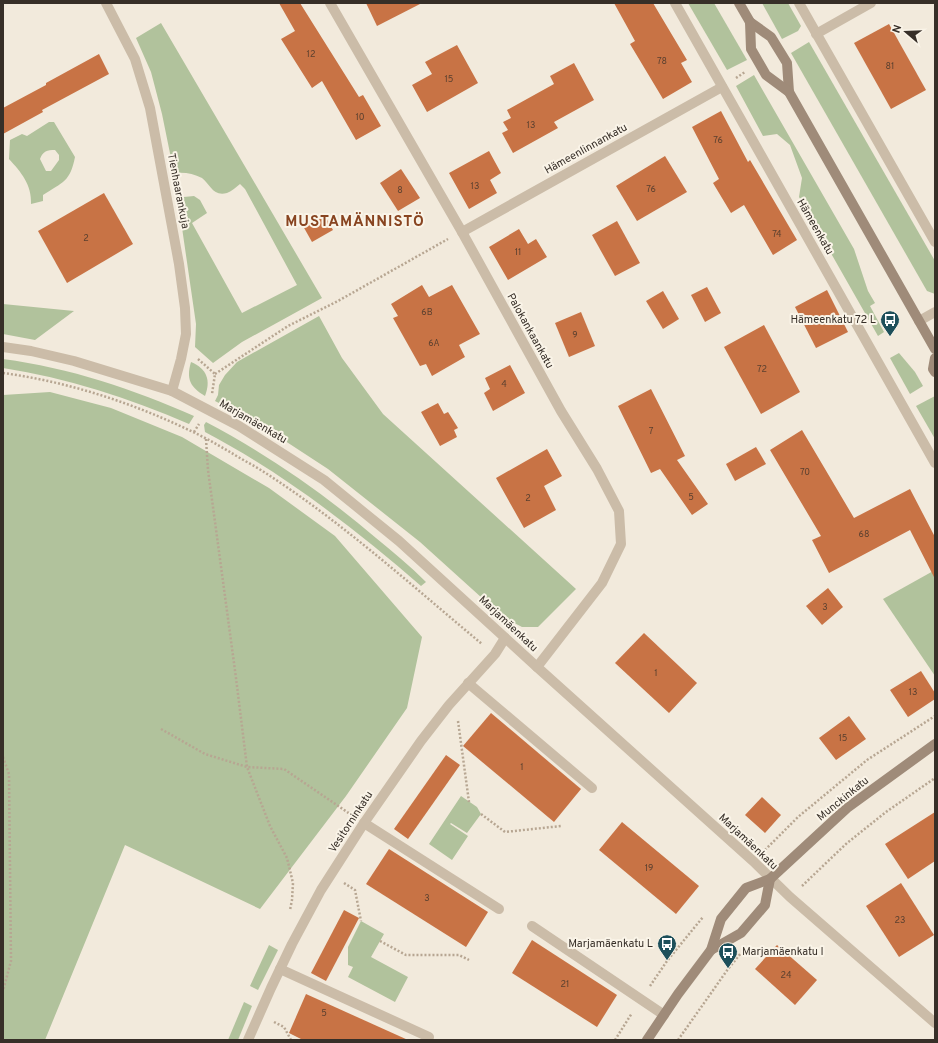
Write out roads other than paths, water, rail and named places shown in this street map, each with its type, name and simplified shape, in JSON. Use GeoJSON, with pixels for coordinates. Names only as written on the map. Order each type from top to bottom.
{"type":"FeatureCollection","features":[{"type":"Feature","properties":{"kind":"main road"},"geometry":{"type":"LineString","coordinates":[[739,3],[750,22],[771,37],[787,63],[789,92]]}},
{"type":"Feature","properties":{"kind":"main road"},"geometry":{"type":"LineString","coordinates":[[750,22],[751,49],[766,75],[789,92],[935,349]]}},
{"type":"Feature","properties":{"kind":"main road"},"geometry":{"type":"LineString","coordinates":[[935,358],[935,372]]}},
{"type":"Feature","properties":{"kind":"main road","name":"Munckinkatu"},"geometry":{"type":"LineString","coordinates":[[647,1040],[711,950],[721,919],[746,888],[770,878],[847,808],[935,744]]}},
{"type":"Feature","properties":{"kind":"main road","name":"Munckinkatu"},"geometry":{"type":"LineString","coordinates":[[711,950],[741,934],[765,905],[770,878]]}},
{"type":"Feature","properties":{"kind":"street","name":"Tienhaarankuja"},"geometry":{"type":"LineString","coordinates":[[106,3],[135,59],[150,108],[179,264],[185,308],[186,334],[172,391]]}},
{"type":"Feature","properties":{"kind":"street","name":"Palokankaankatu"},"geometry":{"type":"LineString","coordinates":[[330,3],[462,232],[561,411],[597,469],[619,511],[621,544],[602,582],[537,667]]}},
{"type":"Feature","properties":{"kind":"street","name":"Hämeenkatu"},"geometry":{"type":"LineString","coordinates":[[675,3],[935,463]]}},
{"type":"Feature","properties":{"kind":"street"},"geometry":{"type":"LineString","coordinates":[[799,3],[935,242]]}},
{"type":"Feature","properties":{"kind":"street"},"geometry":{"type":"LineString","coordinates":[[816,34],[870,3]]}},
{"type":"Feature","properties":{"kind":"street","name":"Hämeenlinnankatu"},"geometry":{"type":"LineString","coordinates":[[462,232],[722,87]]}},
{"type":"Feature","properties":{"kind":"street"},"geometry":{"type":"LineString","coordinates":[[919,321],[935,312]]}},
{"type":"Feature","properties":{"kind":"street","name":"Marjamäenkatu"},"geometry":{"type":"LineString","coordinates":[[3,347],[30,351],[74,361],[172,391],[239,426],[324,480],[399,541],[770,878],[935,1023]]}},
{"type":"Feature","properties":{"kind":"street","name":"Vesitorninkatu"},"geometry":{"type":"LineString","coordinates":[[248,1040],[280,968],[321,890],[364,823],[421,742],[468,683],[495,654],[505,638]]}},
{"type":"Feature","properties":{"kind":"street"},"geometry":{"type":"LineString","coordinates":[[468,683],[592,788]]}},
{"type":"Feature","properties":{"kind":"street"},"geometry":{"type":"LineString","coordinates":[[364,823],[499,909]]}},
{"type":"Feature","properties":{"kind":"street"},"geometry":{"type":"LineString","coordinates":[[532,926],[664,1016]]}},
{"type":"Feature","properties":{"kind":"street"},"geometry":{"type":"LineString","coordinates":[[280,968],[428,1037]]}},
{"type":"Feature","properties":{"kind":"place","name":"Hämeenkatu 72 L"},"geometry":{"type":"Point","coordinates":[890,337]}},
{"type":"Feature","properties":{"kind":"place","name":"Marjamäenkatu L"},"geometry":{"type":"Point","coordinates":[667,961]}},
{"type":"Feature","properties":{"kind":"place","name":"Marjamäenkatu I"},"geometry":{"type":"Point","coordinates":[728,969]}},
{"type":"Feature","properties":{"kind":"district","name":"MUSTAMÄNNISTÖ"},"geometry":{"type":"Point","coordinates":[355,222]}}]}
